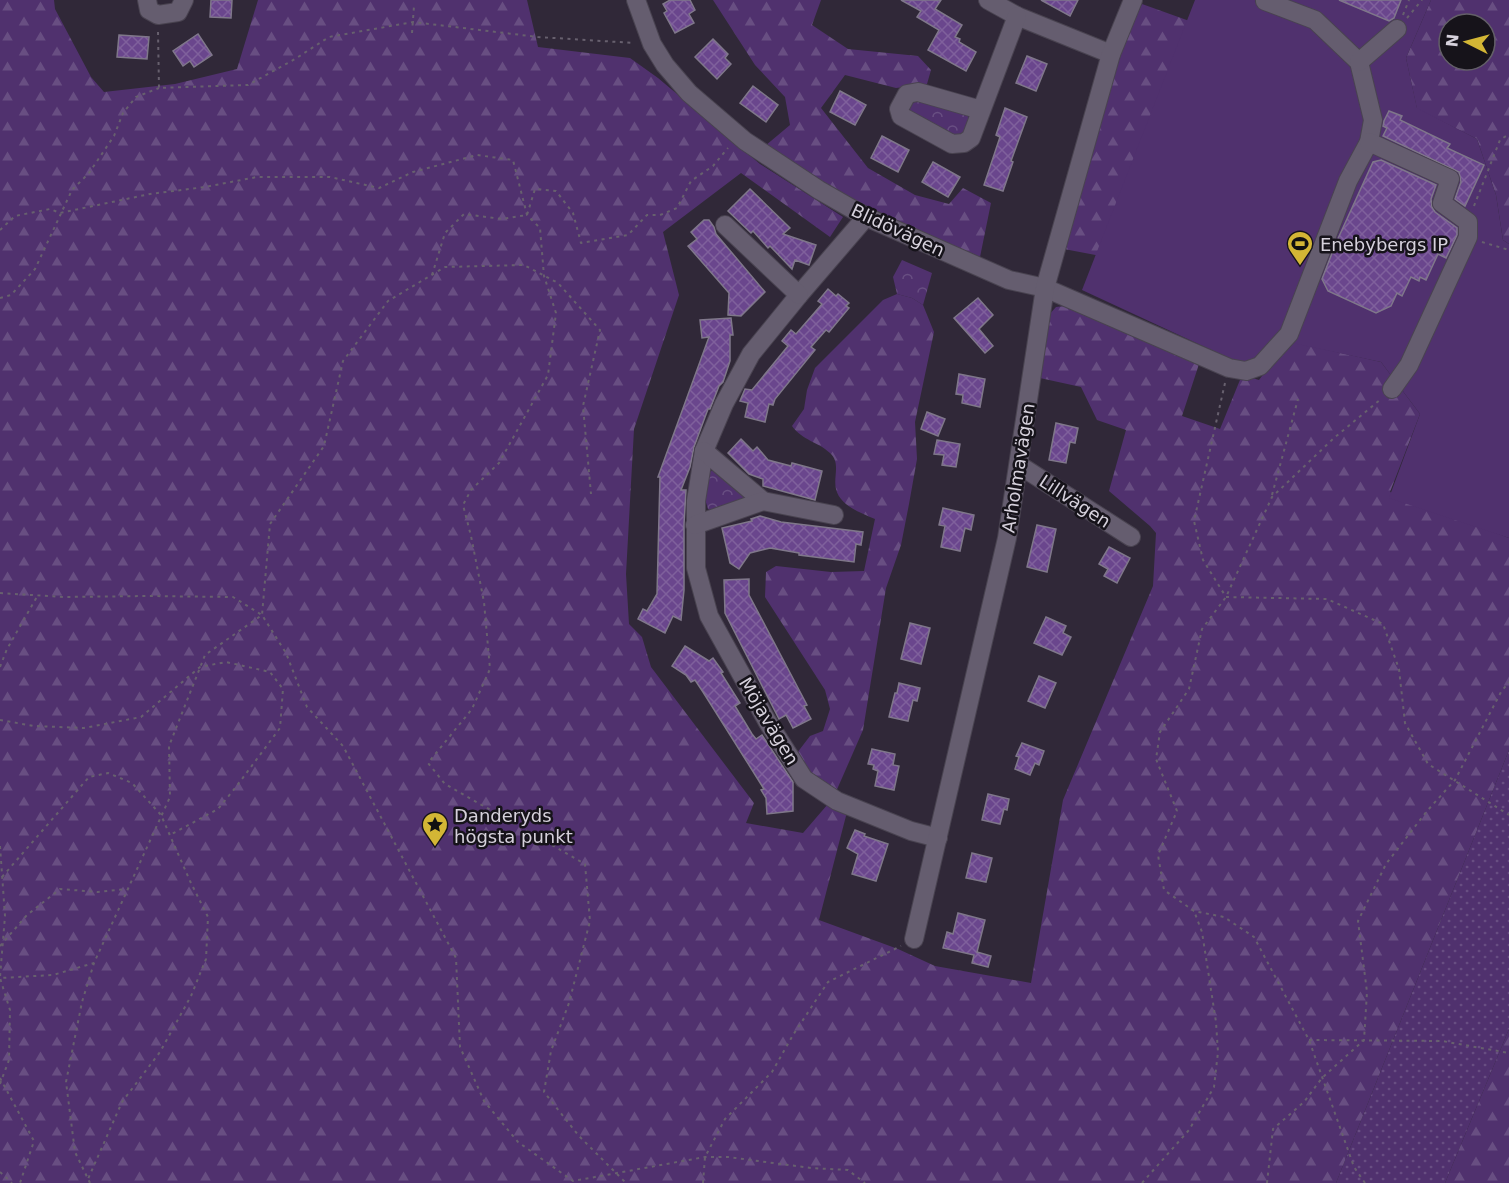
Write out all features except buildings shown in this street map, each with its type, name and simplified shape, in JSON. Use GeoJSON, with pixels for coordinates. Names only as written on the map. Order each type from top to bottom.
{"type":"FeatureCollection","features":[{"type":"Feature","properties":{"kind":"street"},"geometry":{"type":"LineString","coordinates":[[147,0],[148,10],[158,15],[178,12],[184,0]]}},
{"type":"Feature","properties":{"kind":"street","name":"Blidövägen"},"geometry":{"type":"LineString","coordinates":[[636,0],[652,44],[665,65],[689,93],[738,135],[819,190],[866,217],[1009,279],[1045,288],[1229,368]]}},
{"type":"Feature","properties":{"kind":"street"},"geometry":{"type":"LineString","coordinates":[[988,0],[1017,16],[1111,54]]}},
{"type":"Feature","properties":{"kind":"street","name":"Arholmavägen"},"geometry":{"type":"LineString","coordinates":[[914,939],[1007,538],[1045,288],[1111,54],[1133,0]]}},
{"type":"Feature","properties":{"kind":"street"},"geometry":{"type":"LineString","coordinates":[[1229,368],[1246,371],[1260,366],[1289,334],[1348,181],[1369,142],[1372,120],[1359,62],[1315,20],[1264,1]]}},
{"type":"Feature","properties":{"kind":"street"},"geometry":{"type":"LineString","coordinates":[[981,110],[1017,16]]}},
{"type":"Feature","properties":{"kind":"street"},"geometry":{"type":"LineString","coordinates":[[1359,62],[1397,29]]}},
{"type":"Feature","properties":{"kind":"street"},"geometry":{"type":"LineString","coordinates":[[1369,142],[1450,179],[1442,203],[1468,230],[1409,365],[1392,389]]}},
{"type":"Feature","properties":{"kind":"street","name":"Möjavägen"},"geometry":{"type":"LineString","coordinates":[[866,217],[751,354],[724,404],[704,451],[697,492],[696,568],[709,615],[767,721],[804,779],[837,801],[911,831],[938,838]]}},
{"type":"Feature","properties":{"kind":"street"},"geometry":{"type":"LineString","coordinates":[[725,225],[799,295]]}},
{"type":"Feature","properties":{"kind":"street"},"geometry":{"type":"LineString","coordinates":[[704,451],[763,501],[834,515]]}},
{"type":"Feature","properties":{"kind":"street","name":"Lillvägen"},"geometry":{"type":"LineString","coordinates":[[1019,465],[1131,537]]}},
{"type":"Feature","properties":{"kind":"street"},"geometry":{"type":"LineString","coordinates":[[695,525],[763,501]]}},
{"type":"Feature","properties":{"kind":"path"},"geometry":{"type":"LineString","coordinates":[[1397,29],[1422,0]]}},
{"type":"Feature","properties":{"kind":"path"},"geometry":{"type":"LineString","coordinates":[[412,33],[414,6]]}},
{"type":"Feature","properties":{"kind":"path"},"geometry":{"type":"LineString","coordinates":[[158,15],[159,88]]}},
{"type":"Feature","properties":{"kind":"path"},"geometry":{"type":"LineString","coordinates":[[0,298],[11,295],[35,269],[72,190],[89,173],[114,136],[123,113],[136,97],[159,88],[248,85],[329,37],[413,22],[538,37],[652,44]]}},
{"type":"Feature","properties":{"kind":"path"},"geometry":{"type":"LineString","coordinates":[[1509,134],[1500,140],[1468,230],[1509,250]]}},
{"type":"Feature","properties":{"kind":"path"},"geometry":{"type":"LineString","coordinates":[[527,215],[535,189],[556,191],[573,213],[581,243],[628,235],[647,215],[660,215],[677,208],[691,181],[713,166],[738,135]]}},
{"type":"Feature","properties":{"kind":"path"},"geometry":{"type":"LineString","coordinates":[[0,231],[15,216],[50,209],[60,213],[150,194],[257,177],[330,177],[379,188],[413,172],[477,155],[513,160],[527,215],[540,228],[544,276],[556,313],[548,375],[499,463],[471,490],[463,505],[484,602],[490,669],[472,709],[428,763],[445,784],[585,864],[590,921],[569,1003],[551,1051],[544,1092],[579,1136],[626,1183]]}},
{"type":"Feature","properties":{"kind":"path"},"geometry":{"type":"LineString","coordinates":[[432,275],[445,233],[464,214],[502,219],[527,215]]}},
{"type":"Feature","properties":{"kind":"path"},"geometry":{"type":"LineString","coordinates":[[90,1183],[75,1152],[66,1082],[82,1002],[94,963],[170,797],[170,746],[205,655],[262,615],[270,524],[324,446],[343,361],[388,301],[445,267],[524,265],[558,283],[600,330],[584,406],[591,494]]}},
{"type":"Feature","properties":{"kind":"path"},"geometry":{"type":"LineString","coordinates":[[1226,597],[1203,560],[1194,521],[1229,368]]}},
{"type":"Feature","properties":{"kind":"path"},"geometry":{"type":"LineString","coordinates":[[1272,498],[1334,438],[1392,389]]}},
{"type":"Feature","properties":{"kind":"path"},"geometry":{"type":"LineString","coordinates":[[1298,399],[1272,498],[1226,597],[1202,629],[1189,688],[1160,732],[1156,759],[1177,811],[1158,855],[1164,890],[1194,911],[1224,917],[1254,937],[1309,1040],[1354,1167],[1365,1183]]}},
{"type":"Feature","properties":{"kind":"path"},"geometry":{"type":"LineString","coordinates":[[0,592],[63,597],[233,597],[262,615],[286,653],[307,707],[343,746],[456,958],[460,1047],[484,1101],[519,1143],[571,1182],[705,1157],[729,1157],[811,1168],[848,1170],[866,1183]]}},
{"type":"Feature","properties":{"kind":"path"},"geometry":{"type":"LineString","coordinates":[[0,667],[39,595]]}},
{"type":"Feature","properties":{"kind":"path"},"geometry":{"type":"LineString","coordinates":[[1226,597],[1327,599],[1383,624],[1399,669],[1405,723],[1428,764],[1509,815]]}},
{"type":"Feature","properties":{"kind":"path"},"geometry":{"type":"LineString","coordinates":[[0,720],[34,726],[84,728],[141,717],[200,668],[226,662],[270,672],[283,689],[280,728],[218,809],[170,835]]}},
{"type":"Feature","properties":{"kind":"path"},"geometry":{"type":"LineString","coordinates":[[1267,1183],[1273,1129],[1304,1102],[1322,1078],[1364,1041],[1367,992],[1358,921],[1386,864],[1427,811],[1455,780],[1501,692],[1509,682]]}},
{"type":"Feature","properties":{"kind":"path"},"geometry":{"type":"LineString","coordinates":[[2,877],[89,777],[108,773],[132,783],[161,815],[208,916],[206,959],[191,996],[160,1052],[122,1102],[88,1179]]}},
{"type":"Feature","properties":{"kind":"path"},"geometry":{"type":"LineString","coordinates":[[0,846],[5,916],[0,978]]}},
{"type":"Feature","properties":{"kind":"path"},"geometry":{"type":"LineString","coordinates":[[1,945],[27,915],[60,889],[98,891],[127,889]]}},
{"type":"Feature","properties":{"kind":"path"},"geometry":{"type":"LineString","coordinates":[[1142,1183],[1189,1130],[1214,1087],[1218,1052],[1216,1022],[1202,932],[1194,911]]}},
{"type":"Feature","properties":{"kind":"path"},"geometry":{"type":"LineString","coordinates":[[703,1183],[705,1157],[725,1119],[772,1072],[828,982],[914,939]]}},
{"type":"Feature","properties":{"kind":"path"},"geometry":{"type":"LineString","coordinates":[[20,1183],[34,1141],[0,1081],[9,1060],[10,1010],[0,978],[53,975],[94,963]]}},
{"type":"Feature","properties":{"kind":"path"},"geometry":{"type":"LineString","coordinates":[[1309,1040],[1442,1041],[1509,1053]]}},
{"type":"Feature","properties":{"kind":"path"},"geometry":{"type":"LineString","coordinates":[[0,1172],[12,1183]]}},
{"type":"Feature","properties":{"kind":"green space"},"geometry":{"type":"Polygon","coordinates":[[[0,0],[54,0],[55,9],[91,77],[104,92],[175,84],[237,69],[258,0],[527,0],[538,47],[630,58],[658,78],[760,164],[843,217],[830,237],[741,173],[663,232],[679,295],[634,429],[626,574],[629,624],[642,637],[651,667],[754,803],[746,823],[803,833],[828,804],[847,812],[819,920],[898,949],[935,966],[1031,983],[1063,800],[1153,586],[1156,533],[1109,491],[1126,430],[1097,420],[1081,387],[1040,378],[1048,316],[1056,307],[1065,306],[1200,361],[1182,416],[1220,429],[1242,375],[1259,380],[1288,341],[1381,362],[1420,414],[1390,492],[1509,538],[1509,750],[1336,1183],[0,1183],[0,0]]]}},
{"type":"Feature","properties":{"kind":"green space"},"geometry":{"type":"Polygon","coordinates":[[[713,0],[821,0],[812,25],[848,49],[918,56],[931,70],[927,84],[896,88],[845,75],[821,108],[868,168],[915,195],[949,204],[963,188],[991,203],[980,257],[843,193],[816,179],[765,146],[790,125],[785,97],[755,65],[713,0]]]}},
{"type":"Feature","properties":{"kind":"green space","name":"Enebybergs IP"},"geometry":{"type":"Polygon","coordinates":[[[1195,0],[1431,0],[1406,58],[1417,108],[1477,139],[1496,195],[1503,240],[1509,244],[1509,538],[1389,498],[1420,414],[1381,362],[1288,342],[1263,374],[1082,290],[1195,0]]]}},
{"type":"Feature","properties":{"kind":"green space"},"geometry":{"type":"Polygon","coordinates":[[[1431,0],[1509,0],[1509,244],[1503,240],[1496,195],[1477,139],[1417,109],[1406,58],[1431,0]]]}},
{"type":"Feature","properties":{"kind":"green space"},"geometry":{"type":"Polygon","coordinates":[[[1142,4],[1195,23],[1106,257],[1064,249],[1121,47],[1142,4]]]}},
{"type":"Feature","properties":{"kind":"green space"},"geometry":{"type":"Polygon","coordinates":[[[919,99],[967,115],[970,119],[967,133],[957,137],[907,113],[909,102],[919,99]]]}},
{"type":"Feature","properties":{"kind":"green space"},"geometry":{"type":"Polygon","coordinates":[[[902,260],[932,273],[923,305],[912,298],[897,294],[893,277],[902,260]]]}},
{"type":"Feature","properties":{"kind":"green space"},"geometry":{"type":"Polygon","coordinates":[[[897,294],[912,298],[923,305],[934,332],[915,422],[917,459],[909,504],[901,545],[886,588],[863,730],[835,794],[814,779],[797,753],[810,736],[823,731],[830,709],[825,690],[765,597],[766,572],[776,566],[831,572],[864,571],[875,519],[852,508],[842,500],[836,489],[836,465],[833,457],[792,426],[804,409],[807,390],[815,368],[883,300],[897,294]]]}},
{"type":"Feature","properties":{"kind":"green space"},"geometry":{"type":"Polygon","coordinates":[[[713,470],[746,499],[708,509],[705,499],[708,473],[713,470]]]}},
{"type":"Feature","properties":{"kind":"green space"},"geometry":{"type":"Polygon","coordinates":[[[1509,750],[1509,1029],[1445,1183],[1336,1183],[1509,750]]]}},
{"type":"Feature","properties":{"kind":"green space"},"geometry":{"type":"Polygon","coordinates":[[[1509,1029],[1509,1183],[1445,1183],[1509,1029]]]}},
{"type":"Feature","properties":{"kind":"place","name":"Enebybergs IP"},"geometry":{"type":"Point","coordinates":[1300,267]}},
{"type":"Feature","properties":{"kind":"place","name":"Danderyds högsta punkt"},"geometry":{"type":"Point","coordinates":[435,848]}}]}
